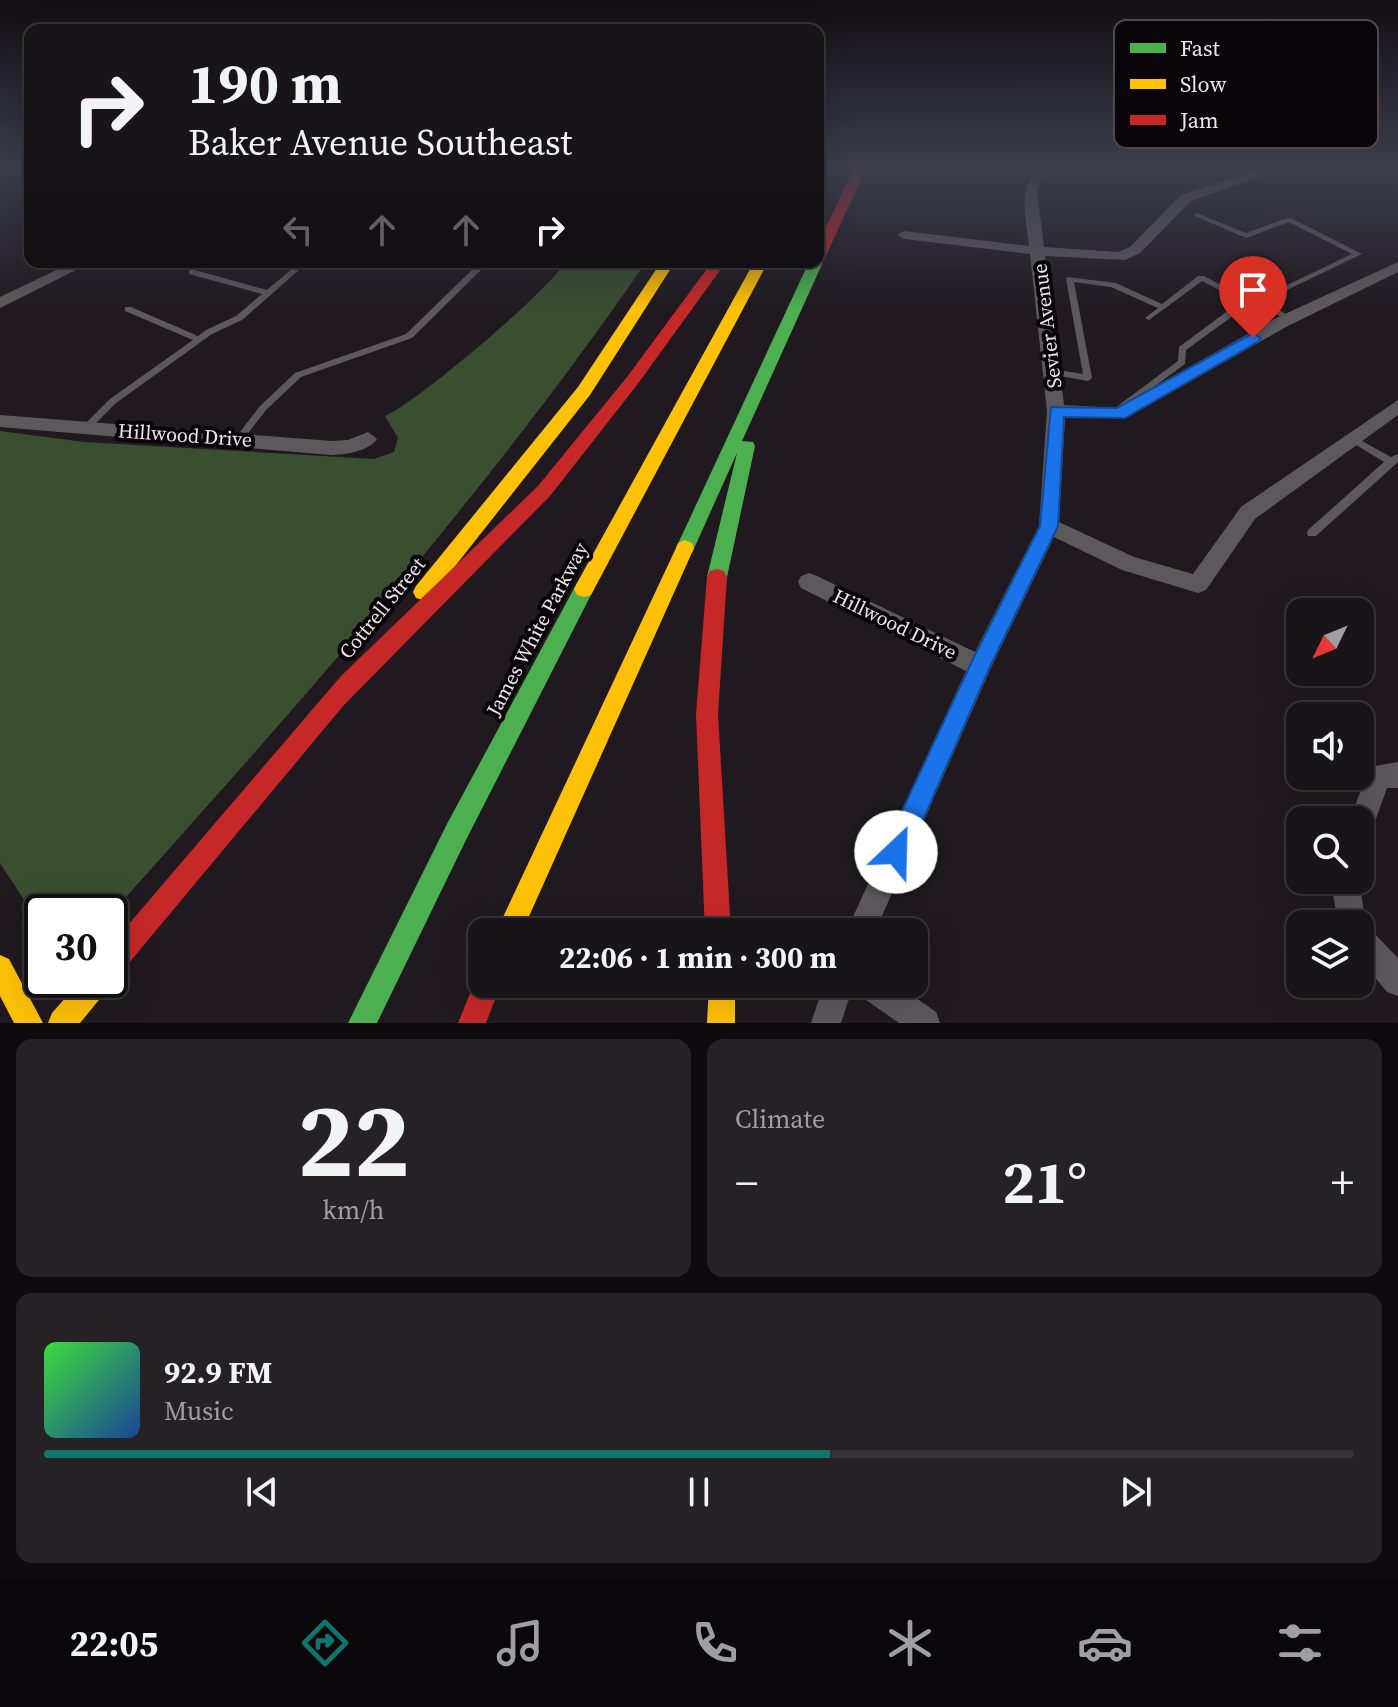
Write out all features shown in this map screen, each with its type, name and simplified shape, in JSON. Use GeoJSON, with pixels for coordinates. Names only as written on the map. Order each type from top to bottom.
{"type":"FeatureCollection","features":[{"type":"Feature","properties":{"kind":"main road"},"geometry":{"type":"LineString","coordinates":[[824,245],[839,214]]}},
{"type":"Feature","properties":{"kind":"main road","name":"Cottrell Street"},"geometry":{"type":"LineString","coordinates":[[128,945],[338,697],[557,427],[665,268]]}},
{"type":"Feature","properties":{"kind":"main road"},"geometry":{"type":"LineString","coordinates":[[338,697],[544,491],[632,381],[715,268]]}},
{"type":"Feature","properties":{"kind":"main road","name":"James White Parkway"},"geometry":{"type":"LineString","coordinates":[[362,1023],[438,865],[613,531],[758,268]]}},
{"type":"Feature","properties":{"kind":"main road"},"geometry":{"type":"LineString","coordinates":[[515,918],[813,268]]}},
{"type":"Feature","properties":{"kind":"main road"},"geometry":{"type":"LineString","coordinates":[[717,918],[710,824],[710,661],[717,583],[763,377]]}},
{"type":"Feature","properties":{"kind":"main road"},"geometry":{"type":"LineString","coordinates":[[0,968],[29,1023]]}},
{"type":"Feature","properties":{"kind":"main road"},"geometry":{"type":"LineString","coordinates":[[62,1023],[84,998]]}},
{"type":"Feature","properties":{"kind":"main road"},"geometry":{"type":"LineString","coordinates":[[472,1023],[482,998]]}},
{"type":"Feature","properties":{"kind":"main road"},"geometry":{"type":"LineString","coordinates":[[721,1023],[722,998]]}},
{"type":"Feature","properties":{"kind":"street","name":"Sevier Avenue"},"geometry":{"type":"LineString","coordinates":[[866,918],[980,666],[1049,526],[1056,411],[1033,214]]}},
{"type":"Feature","properties":{"kind":"street"},"geometry":{"type":"LineString","coordinates":[[904,235],[1120,257],[1129,253],[1170,214]]}},
{"type":"Feature","properties":{"kind":"street"},"geometry":{"type":"LineString","coordinates":[[1056,411],[1109,416],[1120,414],[1288,319],[1398,266]]}},
{"type":"Feature","properties":{"kind":"street"},"geometry":{"type":"LineString","coordinates":[[0,303],[73,268]]}},
{"type":"Feature","properties":{"kind":"street"},"geometry":{"type":"LineString","coordinates":[[1049,526],[1129,564],[1198,584],[1248,513],[1398,406]]}},
{"type":"Feature","properties":{"kind":"street","name":"Hillwood Drive"},"geometry":{"type":"LineString","coordinates":[[0,421],[332,448],[350,447],[368,439]]}},
{"type":"Feature","properties":{"kind":"street","name":"Hillwood Drive"},"geometry":{"type":"LineString","coordinates":[[809,582],[980,666]]}},
{"type":"Feature","properties":{"kind":"street"},"geometry":{"type":"LineString","coordinates":[[1368,806],[1378,776],[1398,775]]}},
{"type":"Feature","properties":{"kind":"street"},"geometry":{"type":"LineString","coordinates":[[1374,953],[1398,981]]}},
{"type":"Feature","properties":{"kind":"street"},"geometry":{"type":"LineString","coordinates":[[826,1023],[834,998]]}},
{"type":"Feature","properties":{"kind":"street"},"geometry":{"type":"LineString","coordinates":[[890,998],[925,1023]]}},
{"type":"Feature","properties":{"kind":"lane"},"geometry":{"type":"LineString","coordinates":[[1109,416],[1182,362],[1182,349],[1245,302],[1258,301],[1358,254],[1289,219],[1246,236],[1197,215]]}},
{"type":"Feature","properties":{"kind":"lane"},"geometry":{"type":"LineString","coordinates":[[87,427],[113,401],[199,339],[239,318],[297,268]]}},
{"type":"Feature","properties":{"kind":"lane"},"geometry":{"type":"LineString","coordinates":[[239,439],[263,408],[298,375],[409,336],[479,268]]}},
{"type":"Feature","properties":{"kind":"lane"},"geometry":{"type":"LineString","coordinates":[[192,272],[268,293]]}},
{"type":"Feature","properties":{"kind":"lane"},"geometry":{"type":"LineString","coordinates":[[1149,318],[1201,278],[1245,302]]}},
{"type":"Feature","properties":{"kind":"lane"},"geometry":{"type":"LineString","coordinates":[[1052,372],[1088,378],[1070,279],[1113,285],[1163,307]]}},
{"type":"Feature","properties":{"kind":"lane"},"geometry":{"type":"LineString","coordinates":[[1258,301],[1288,319]]}},
{"type":"Feature","properties":{"kind":"lane"},"geometry":{"type":"LineString","coordinates":[[128,309],[199,339]]}},
{"type":"Feature","properties":{"kind":"lane"},"geometry":{"type":"LineString","coordinates":[[1312,533],[1395,460],[1351,438]]}},
{"type":"Feature","properties":{"kind":"green space"},"geometry":{"type":"Polygon","coordinates":[[[560,268],[642,268],[585,348],[456,516],[320,678],[128,895],[24,894],[24,900],[0,863],[0,431],[84,442],[374,459],[394,452],[398,438],[385,416],[424,391],[535,296],[560,268]]]}},
{"type":"Feature","properties":{"kind":"traffic: fast"},"geometry":{"type":"LineString","coordinates":[[685,548],[813,268]]}},
{"type":"Feature","properties":{"kind":"traffic: fast"},"geometry":{"type":"LineString","coordinates":[[717,577],[747,446]]}},
{"type":"Feature","properties":{"kind":"traffic: fast"},"geometry":{"type":"LineString","coordinates":[[362,1023],[457,831],[584,589]]}},
{"type":"Feature","properties":{"kind":"traffic: slow"},"geometry":{"type":"LineString","coordinates":[[423,592],[584,391],[664,268]]}},
{"type":"Feature","properties":{"kind":"traffic: slow"},"geometry":{"type":"LineString","coordinates":[[584,589],[758,268]]}},
{"type":"Feature","properties":{"kind":"traffic: slow"},"geometry":{"type":"LineString","coordinates":[[515,918],[685,548]]}},
{"type":"Feature","properties":{"kind":"traffic: slow"},"geometry":{"type":"LineString","coordinates":[[0,968],[29,1023]]}},
{"type":"Feature","properties":{"kind":"traffic: slow"},"geometry":{"type":"LineString","coordinates":[[62,1023],[84,998]]}},
{"type":"Feature","properties":{"kind":"traffic: slow"},"geometry":{"type":"LineString","coordinates":[[721,1023],[722,998]]}},
{"type":"Feature","properties":{"kind":"traffic: jam"},"geometry":{"type":"LineString","coordinates":[[824,245],[839,214]]}},
{"type":"Feature","properties":{"kind":"traffic: jam"},"geometry":{"type":"LineString","coordinates":[[338,697],[544,491],[632,381],[715,268]]}},
{"type":"Feature","properties":{"kind":"traffic: jam"},"geometry":{"type":"LineString","coordinates":[[717,577],[707,714],[717,918]]}},
{"type":"Feature","properties":{"kind":"traffic: jam"},"geometry":{"type":"LineString","coordinates":[[128,945],[349,683]]}},
{"type":"Feature","properties":{"kind":"traffic: jam"},"geometry":{"type":"LineString","coordinates":[[472,1023],[482,998]]}},
{"type":"Feature","properties":{"kind":"route"},"geometry":{"type":"LineString","coordinates":[[896,852],[980,666],[1049,526],[1056,411],[1109,416],[1120,414],[1253,338]]}}]}
